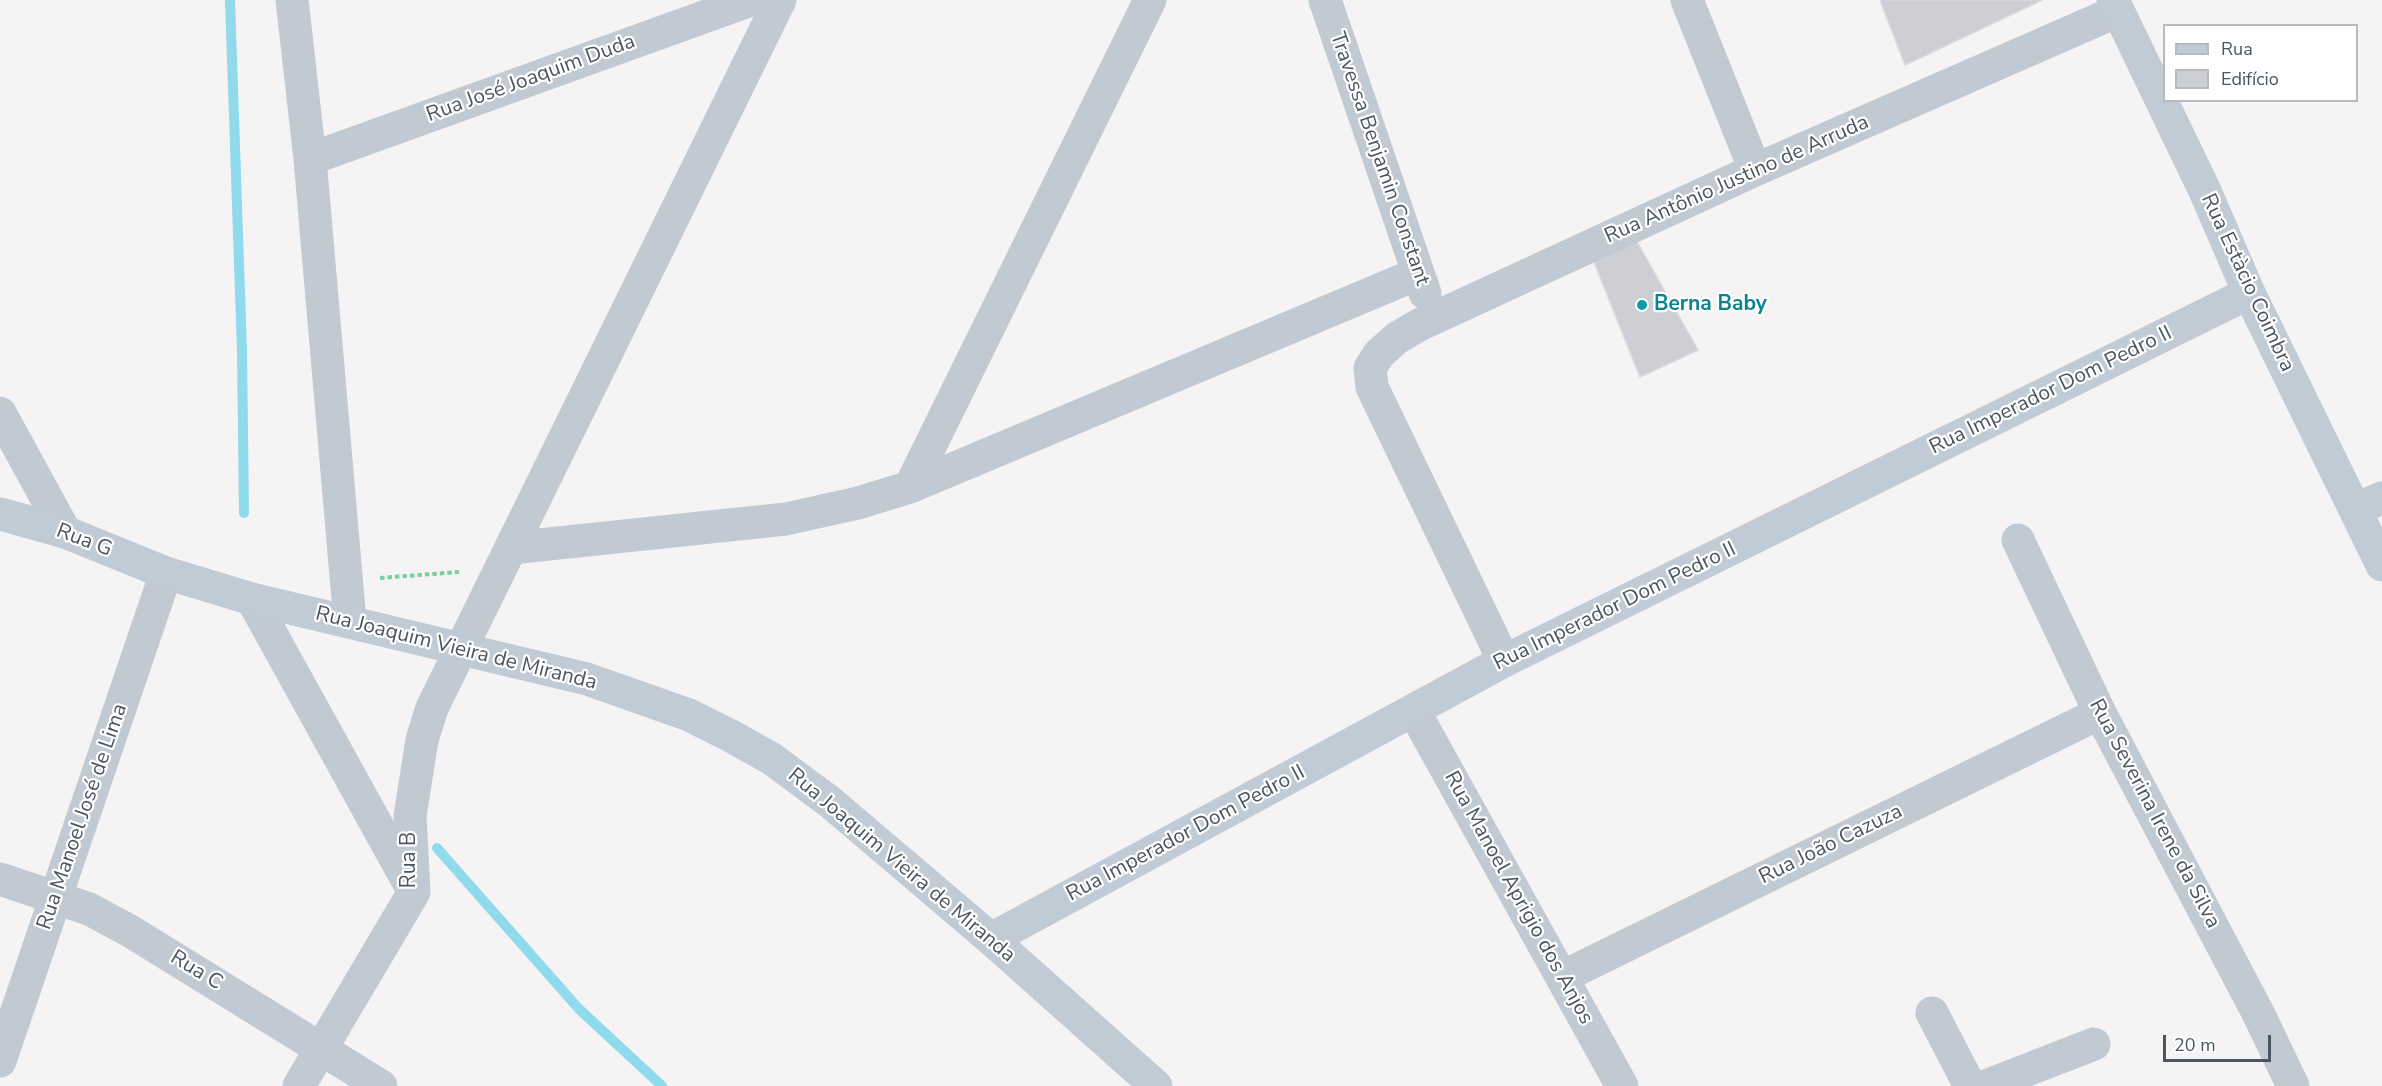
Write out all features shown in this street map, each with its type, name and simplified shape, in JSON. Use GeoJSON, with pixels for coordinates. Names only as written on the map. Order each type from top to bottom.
{"type":"FeatureCollection","features":[{"type":"Feature","properties":{"kind":"main road","name":"Rua Estàcio Coimbra"},"geometry":{"type":"LineString","coordinates":[[2115,6],[2205,191],[2249,293],[2369,504],[2382,565]]}},
{"type":"Feature","properties":{"kind":"main road","name":"Rua Imperador Dom Pedro II"},"geometry":{"type":"LineString","coordinates":[[991,939],[1504,661],[2249,293]]}},
{"type":"Feature","properties":{"kind":"main road","name":"Rua G"},"geometry":{"type":"LineString","coordinates":[[0,514],[65,532],[166,573]]}},
{"type":"Feature","properties":{"kind":"main road","name":"Rua Joaquim Vieira de Miranda"},"geometry":{"type":"LineString","coordinates":[[166,573],[252,599],[587,679],[688,715],[731,736],[772,759],[830,802],[991,939],[1156,1086]]}},
{"type":"Feature","properties":{"kind":"street"},"geometry":{"type":"LineString","coordinates":[[292,0],[310,159],[350,622]]}},
{"type":"Feature","properties":{"kind":"street","name":"Rua José Joaquim Duda"},"geometry":{"type":"LineString","coordinates":[[310,159],[751,0]]}},
{"type":"Feature","properties":{"kind":"street","name":"Rua B"},"geometry":{"type":"LineString","coordinates":[[299,1086],[414,892],[410,816],[422,740],[432,708],[780,0]]}},
{"type":"Feature","properties":{"kind":"street"},"geometry":{"type":"LineString","coordinates":[[910,487],[1150,0]]}},
{"type":"Feature","properties":{"kind":"street","name":"Travessa Benjamin Constant"},"geometry":{"type":"LineString","coordinates":[[1325,0],[1417,274],[1435,318]]}},
{"type":"Feature","properties":{"kind":"street"},"geometry":{"type":"LineString","coordinates":[[1687,0],[1755,170]]}},
{"type":"Feature","properties":{"kind":"street","name":"Rua Antônio Justino de Arruda"},"geometry":{"type":"LineString","coordinates":[[1504,661],[1372,387],[1370,368],[1379,354],[1397,338],[1435,318],[2115,6]]}},
{"type":"Feature","properties":{"kind":"street"},"geometry":{"type":"LineString","coordinates":[[511,548],[786,519],[858,503],[910,487],[1417,274]]}},
{"type":"Feature","properties":{"kind":"street"},"geometry":{"type":"LineString","coordinates":[[0,413],[65,532]]}},
{"type":"Feature","properties":{"kind":"street","name":"Rua Severina Irene da Silva"},"geometry":{"type":"LineString","coordinates":[[2018,540],[2100,713],[2258,1013],[2293,1086]]}},
{"type":"Feature","properties":{"kind":"street","name":"Rua Manoel José de Lima"},"geometry":{"type":"LineString","coordinates":[[0,1060],[166,573]]}},
{"type":"Feature","properties":{"kind":"street"},"geometry":{"type":"LineString","coordinates":[[252,599],[414,892]]}},
{"type":"Feature","properties":{"kind":"street","name":"Rua Manoel Aprigio dos Anjos"},"geometry":{"type":"LineString","coordinates":[[1414,711],[1622,1086]]}},
{"type":"Feature","properties":{"kind":"street","name":"Rua João Cazuza"},"geometry":{"type":"LineString","coordinates":[[1562,977],[2100,713]]}},
{"type":"Feature","properties":{"kind":"street","name":"Rua C"},"geometry":{"type":"LineString","coordinates":[[0,879],[89,909],[130,931],[381,1086]]}},
{"type":"Feature","properties":{"kind":"street"},"geometry":{"type":"LineString","coordinates":[[1932,1013],[1970,1086]]}},
{"type":"Feature","properties":{"kind":"street"},"geometry":{"type":"LineString","coordinates":[[1986,1086],[2094,1044]]}},
{"type":"Feature","properties":{"kind":"path"},"geometry":{"type":"LineString","coordinates":[[346,580],[469,571],[511,548]]}},
{"type":"Feature","properties":{"kind":"building"},"geometry":{"type":"Polygon","coordinates":[[[1880,0],[2042,0],[1905,65],[1880,0]]]}},
{"type":"Feature","properties":{"kind":"building","name":"Berna Baby"},"geometry":{"type":"Polygon","coordinates":[[[1636,240],[1698,350],[1640,377],[1593,259],[1636,240]]]}},
{"type":"Feature","properties":{"kind":"waterway"},"geometry":{"type":"LineString","coordinates":[[230,0],[242,351],[244,513]]}},
{"type":"Feature","properties":{"kind":"waterway"},"geometry":{"type":"LineString","coordinates":[[437,848],[579,1009],[662,1086]]}},
{"type":"Feature","properties":{"kind":"place","name":"Berna Baby"},"geometry":{"type":"Point","coordinates":[1642,305]}}]}
